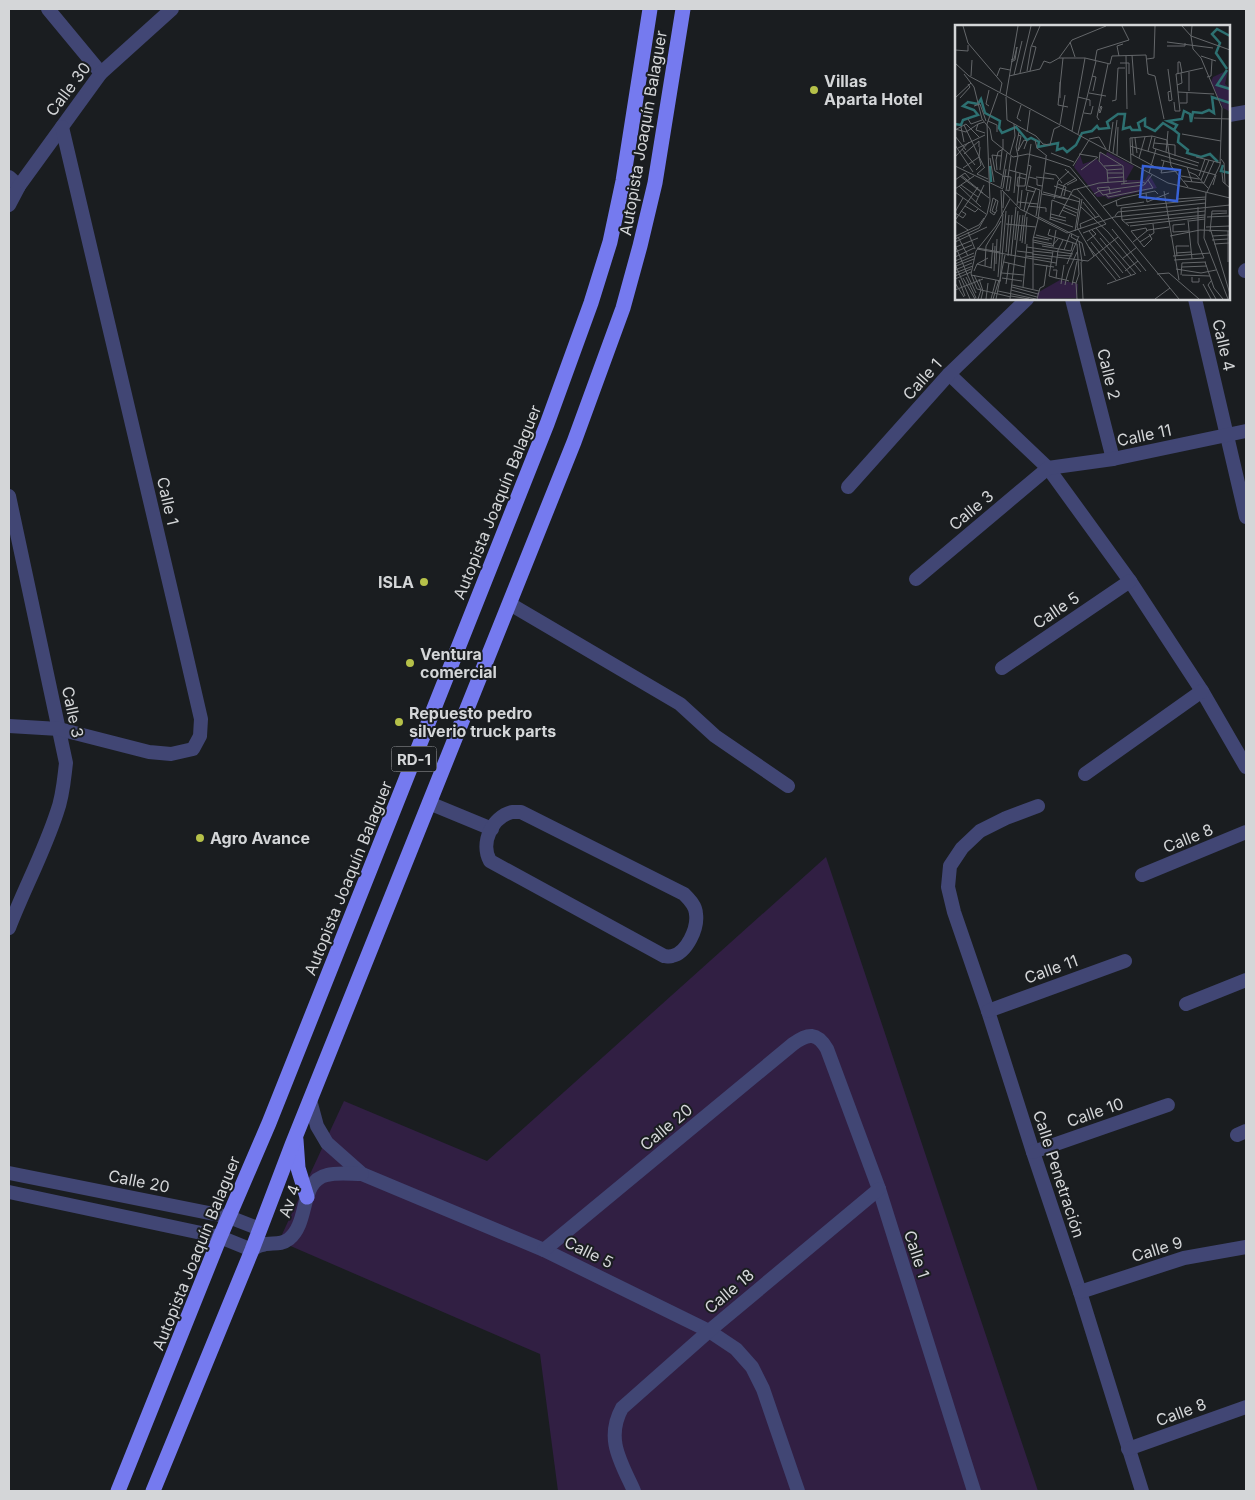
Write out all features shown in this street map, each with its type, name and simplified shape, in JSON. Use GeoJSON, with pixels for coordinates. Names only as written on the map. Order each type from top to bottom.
{"type":"FeatureCollection","features":[{"type":"Feature","properties":{"kind":"highway","name":"Autopista Joaquín Balaguer"},"geometry":{"type":"LineString","coordinates":[[118,1491],[220,1237],[273,1114],[547,424],[592,302],[610,242],[623,181],[650,9]]}},
{"type":"Feature","properties":{"kind":"highway","name":"Autopista Joaquín Balaguer"},"geometry":{"type":"LineString","coordinates":[[152,1491],[252,1250],[295,1136],[510,604],[574,442],[623,308],[655,182],[683,9]]}},
{"type":"Feature","properties":{"kind":"highway"},"geometry":{"type":"LineString","coordinates":[[295,1136],[298,1168],[307,1197]]}},
{"type":"Feature","properties":{"kind":"street"},"geometry":{"type":"LineString","coordinates":[[48,9],[101,73]]}},
{"type":"Feature","properties":{"kind":"street","name":"Calle 30"},"geometry":{"type":"LineString","coordinates":[[9,204],[14,182],[62,127],[101,73],[172,9]]}},
{"type":"Feature","properties":{"kind":"street"},"geometry":{"type":"LineString","coordinates":[[1230,115],[1246,112]]}},
{"type":"Feature","properties":{"kind":"street","name":"Calle 1"},"geometry":{"type":"LineString","coordinates":[[9,726],[59,729],[149,752],[171,754],[192,749],[200,736],[200,719],[187,658],[62,127]]}},
{"type":"Feature","properties":{"kind":"street","name":"Calle 1"},"geometry":{"type":"LineString","coordinates":[[848,487],[949,374],[1026,300]]}},
{"type":"Feature","properties":{"kind":"street","name":"Calle 2"},"geometry":{"type":"LineString","coordinates":[[1072,300],[1113,459]]}},
{"type":"Feature","properties":{"kind":"street","name":"Calle 4"},"geometry":{"type":"LineString","coordinates":[[1195,300],[1246,517]]}},
{"type":"Feature","properties":{"kind":"street"},"geometry":{"type":"LineString","coordinates":[[949,374],[1048,468],[1130,581],[1202,691],[1246,767]]}},
{"type":"Feature","properties":{"kind":"street","name":"Calle 11"},"geometry":{"type":"LineString","coordinates":[[1048,468],[1113,459],[1246,432]]}},
{"type":"Feature","properties":{"kind":"street","name":"Calle 3"},"geometry":{"type":"LineString","coordinates":[[916,579],[1048,468]]}},
{"type":"Feature","properties":{"kind":"street","name":"Calle 3"},"geometry":{"type":"LineString","coordinates":[[9,496],[66,762],[58,810],[44,848],[13,906],[9,928]]}},
{"type":"Feature","properties":{"kind":"street","name":"Calle 5"},"geometry":{"type":"LineString","coordinates":[[1002,668],[1130,581]]}},
{"type":"Feature","properties":{"kind":"street"},"geometry":{"type":"LineString","coordinates":[[510,604],[680,704],[715,736],[788,786]]}},
{"type":"Feature","properties":{"kind":"street"},"geometry":{"type":"LineString","coordinates":[[1085,774],[1202,691]]}},
{"type":"Feature","properties":{"kind":"street"},"geometry":{"type":"LineString","coordinates":[[429,803],[492,829]]}},
{"type":"Feature","properties":{"kind":"street","name":"Calle Penetración"},"geometry":{"type":"LineString","coordinates":[[1038,806],[1006,818],[980,831],[962,848],[950,866],[948,887],[954,912],[1080,1292],[1142,1491]]}},
{"type":"Feature","properties":{"kind":"street"},"geometry":{"type":"LineString","coordinates":[[521,812],[684,894],[690,900],[696,913],[694,932],[680,952],[672,956],[664,956],[490,861],[487,855],[486,842],[492,829],[506,813],[521,812]]}},
{"type":"Feature","properties":{"kind":"street","name":"Calle 8"},"geometry":{"type":"LineString","coordinates":[[1142,875],[1246,832]]}},
{"type":"Feature","properties":{"kind":"street","name":"Calle 11"},"geometry":{"type":"LineString","coordinates":[[988,1011],[1125,961]]}},
{"type":"Feature","properties":{"kind":"street"},"geometry":{"type":"LineString","coordinates":[[1186,1004],[1246,980]]}},
{"type":"Feature","properties":{"kind":"street","name":"Calle 20"},"geometry":{"type":"LineString","coordinates":[[544,1250],[793,1044],[803,1037],[813,1036]]}},
{"type":"Feature","properties":{"kind":"street","name":"Calle 1"},"geometry":{"type":"LineString","coordinates":[[813,1036],[822,1040],[827,1049],[879,1189],[974,1491]]}},
{"type":"Feature","properties":{"kind":"street","name":"Calle 5"},"geometry":{"type":"LineString","coordinates":[[310,1100],[318,1126],[327,1144],[362,1174],[544,1250],[709,1330],[736,1349],[752,1367],[763,1389],[798,1491]]}},
{"type":"Feature","properties":{"kind":"street","name":"Calle 10"},"geometry":{"type":"LineString","coordinates":[[1033,1152],[1168,1105]]}},
{"type":"Feature","properties":{"kind":"street","name":"Calle 20"},"geometry":{"type":"LineString","coordinates":[[9,1173],[229,1216],[260,1228]]}},
{"type":"Feature","properties":{"kind":"street","name":"Av 4"},"geometry":{"type":"LineString","coordinates":[[252,1250],[263,1244],[276,1244],[288,1240],[302,1221],[307,1197],[317,1179],[326,1175],[362,1174]]}},
{"type":"Feature","properties":{"kind":"street","name":"Calle 18"},"geometry":{"type":"LineString","coordinates":[[634,1491],[614,1441],[616,1418],[622,1408],[709,1330],[879,1189]]}},
{"type":"Feature","properties":{"kind":"street"},"geometry":{"type":"LineString","coordinates":[[9,1192],[220,1237],[252,1250]]}},
{"type":"Feature","properties":{"kind":"street","name":"Calle 9"},"geometry":{"type":"LineString","coordinates":[[1080,1292],[1184,1258],[1246,1248]]}},
{"type":"Feature","properties":{"kind":"street","name":"Calle 8"},"geometry":{"type":"LineString","coordinates":[[1128,1449],[1246,1407]]}},
{"type":"Feature","properties":{"kind":"shaded area"},"geometry":{"type":"Polygon","coordinates":[[[826,857],[1038,1491],[558,1491],[540,1354],[279,1241],[344,1101],[487,1161],[826,857]]]}},
{"type":"Feature","properties":{"kind":"place","name":"Villas Aparta Hotel"},"geometry":{"type":"Point","coordinates":[814,90]}},
{"type":"Feature","properties":{"kind":"place","name":"ISLA"},"geometry":{"type":"Point","coordinates":[424,582]}},
{"type":"Feature","properties":{"kind":"place","name":"Ventura comercial"},"geometry":{"type":"Point","coordinates":[410,663]}},
{"type":"Feature","properties":{"kind":"place","name":"Repuesto pedro silverio truck parts"},"geometry":{"type":"Point","coordinates":[399,722]}},
{"type":"Feature","properties":{"kind":"place","name":"Agro Avance"},"geometry":{"type":"Point","coordinates":[200,838]}}]}
